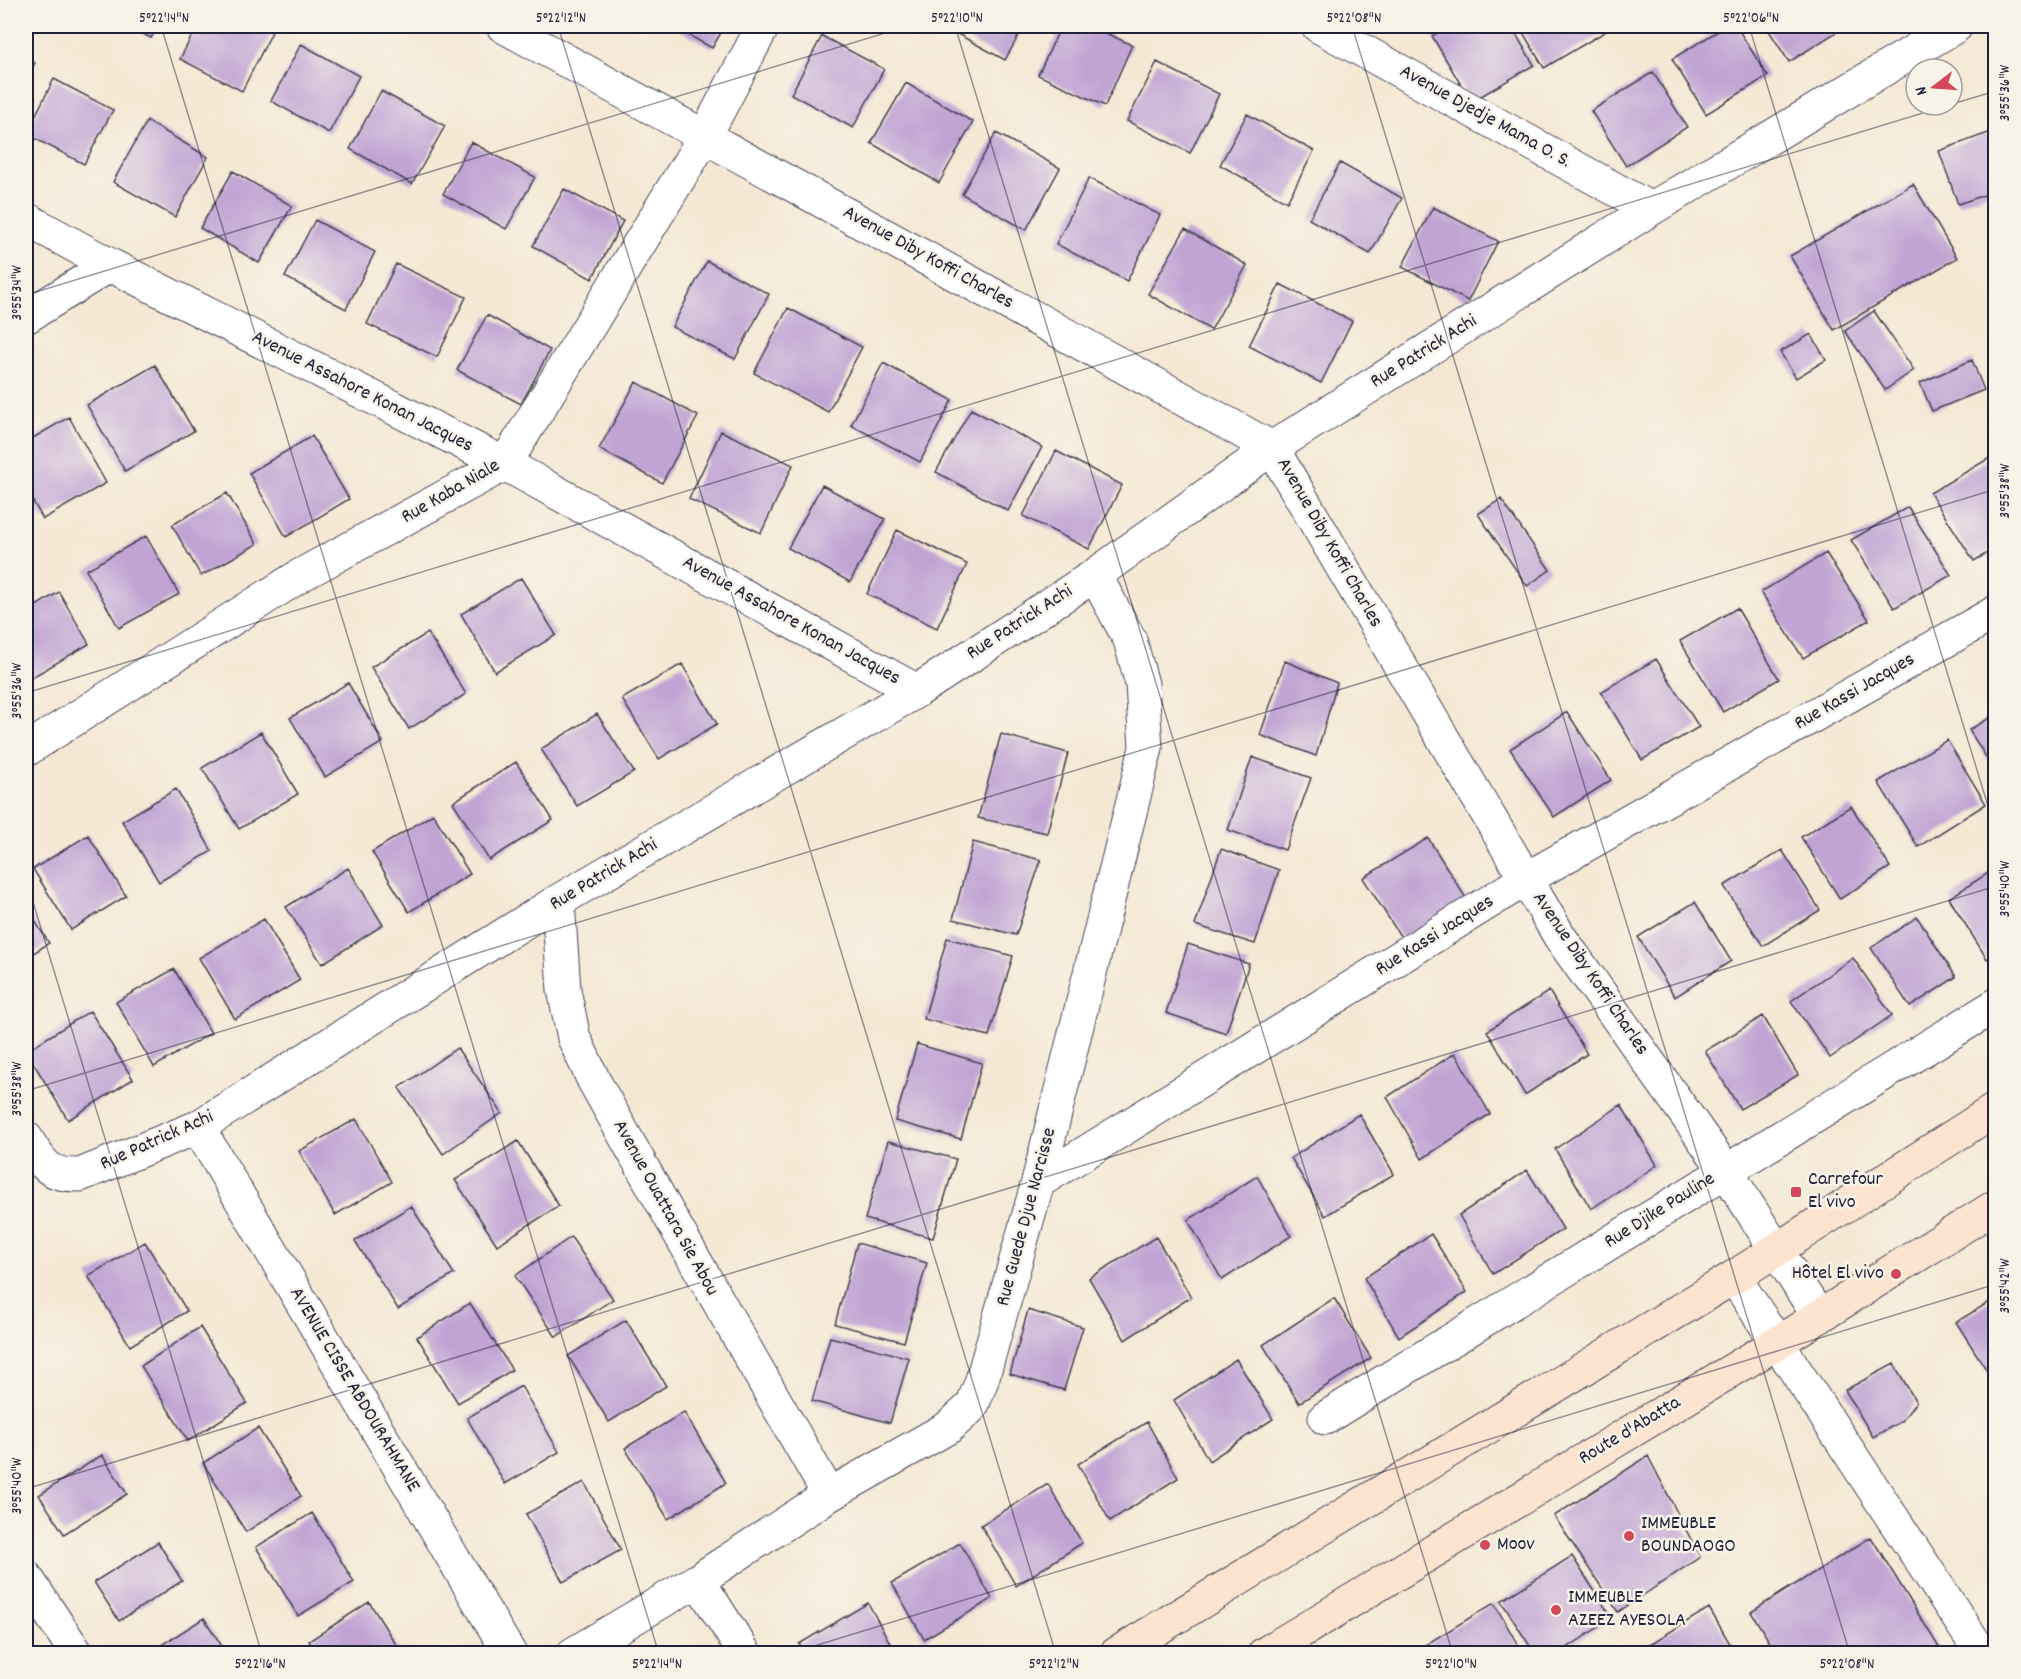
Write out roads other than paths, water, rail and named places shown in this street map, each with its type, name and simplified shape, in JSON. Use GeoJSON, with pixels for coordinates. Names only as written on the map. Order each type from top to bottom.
{"type":"FeatureCollection","features":[{"type":"Feature","properties":{"kind":"street","name":"Avenue Diby Koffi Charles"},"geometry":{"type":"LineString","coordinates":[[503,26],[1272,448],[1560,937],[1726,1171],[1819,1317]]}},
{"type":"Feature","properties":{"kind":"street","name":"Rue Kaba Niale"},"geometry":{"type":"LineString","coordinates":[[26,750],[301,575],[505,464],[705,136],[763,26]]}},
{"type":"Feature","properties":{"kind":"street","name":"Avenue Djedje Mama O. S."},"geometry":{"type":"LineString","coordinates":[[1318,26],[1651,209]]}},
{"type":"Feature","properties":{"kind":"street","name":"Rue Patrick Achi"},"geometry":{"type":"LineString","coordinates":[[26,1138],[42,1164],[61,1176],[80,1175],[198,1127],[558,902],[917,691],[1095,575],[1272,448],[1651,209],[1956,26]]}},
{"type":"Feature","properties":{"kind":"street","name":"Avenue Assahore Konan Jacques"},"geometry":{"type":"LineString","coordinates":[[26,219],[110,264],[505,464],[917,691]]}},
{"type":"Feature","properties":{"kind":"street"},"geometry":{"type":"LineString","coordinates":[[26,317],[110,264]]}},
{"type":"Feature","properties":{"kind":"street","name":"Rue Guede Djue Narcisse"},"geometry":{"type":"LineString","coordinates":[[573,1653],[698,1580],[829,1495],[949,1427],[972,1406],[982,1380],[1038,1182],[1146,748],[1142,684],[1130,640],[1095,575]]}},
{"type":"Feature","properties":{"kind":"street","name":"Rue Kassi Jacques"},"geometry":{"type":"LineString","coordinates":[[1038,1182],[1526,879],[1995,612]]}},
{"type":"Feature","properties":{"kind":"street","name":"Avenue Ouattara Sie Abou"},"geometry":{"type":"LineString","coordinates":[[558,902],[564,990],[574,1038],[594,1081],[829,1495]]}},
{"type":"Feature","properties":{"kind":"street","name":"Rue Djike Pauline"},"geometry":{"type":"LineString","coordinates":[[1325,1418],[1995,1005]]}},
{"type":"Feature","properties":{"kind":"street"},"geometry":{"type":"LineString","coordinates":[[1116,1653],[1734,1277],[1995,1109]]}},
{"type":"Feature","properties":{"kind":"street","name":"AVENUE CISSE ABDOURAHMANE"},"geometry":{"type":"LineString","coordinates":[[198,1127],[510,1653]]}},
{"type":"Feature","properties":{"kind":"street","name":"Route d'Abatta"},"geometry":{"type":"LineString","coordinates":[[1264,1653],[1777,1343],[1995,1206]]}},
{"type":"Feature","properties":{"kind":"street"},"geometry":{"type":"LineString","coordinates":[[1734,1277],[1982,1653]]}},
{"type":"Feature","properties":{"kind":"street"},"geometry":{"type":"LineString","coordinates":[[26,1577],[77,1653]]}},
{"type":"Feature","properties":{"kind":"street"},"geometry":{"type":"LineString","coordinates":[[698,1580],[745,1653]]}},
{"type":"Feature","properties":{"kind":"place","name":"Carrefour El vivo"},"geometry":{"type":"Point","coordinates":[1796,1192]}},
{"type":"Feature","properties":{"kind":"place","name":"Hôtel El vivo"},"geometry":{"type":"Point","coordinates":[1896,1274]}},
{"type":"Feature","properties":{"kind":"place","name":"IMMEUBLE BOUNDAOGO"},"geometry":{"type":"Point","coordinates":[1629,1536]}},
{"type":"Feature","properties":{"kind":"place","name":"Moov"},"geometry":{"type":"Point","coordinates":[1485,1545]}},
{"type":"Feature","properties":{"kind":"place","name":"IMMEUBLE AZEEZ AYESOLA"},"geometry":{"type":"Point","coordinates":[1556,1610]}}]}
